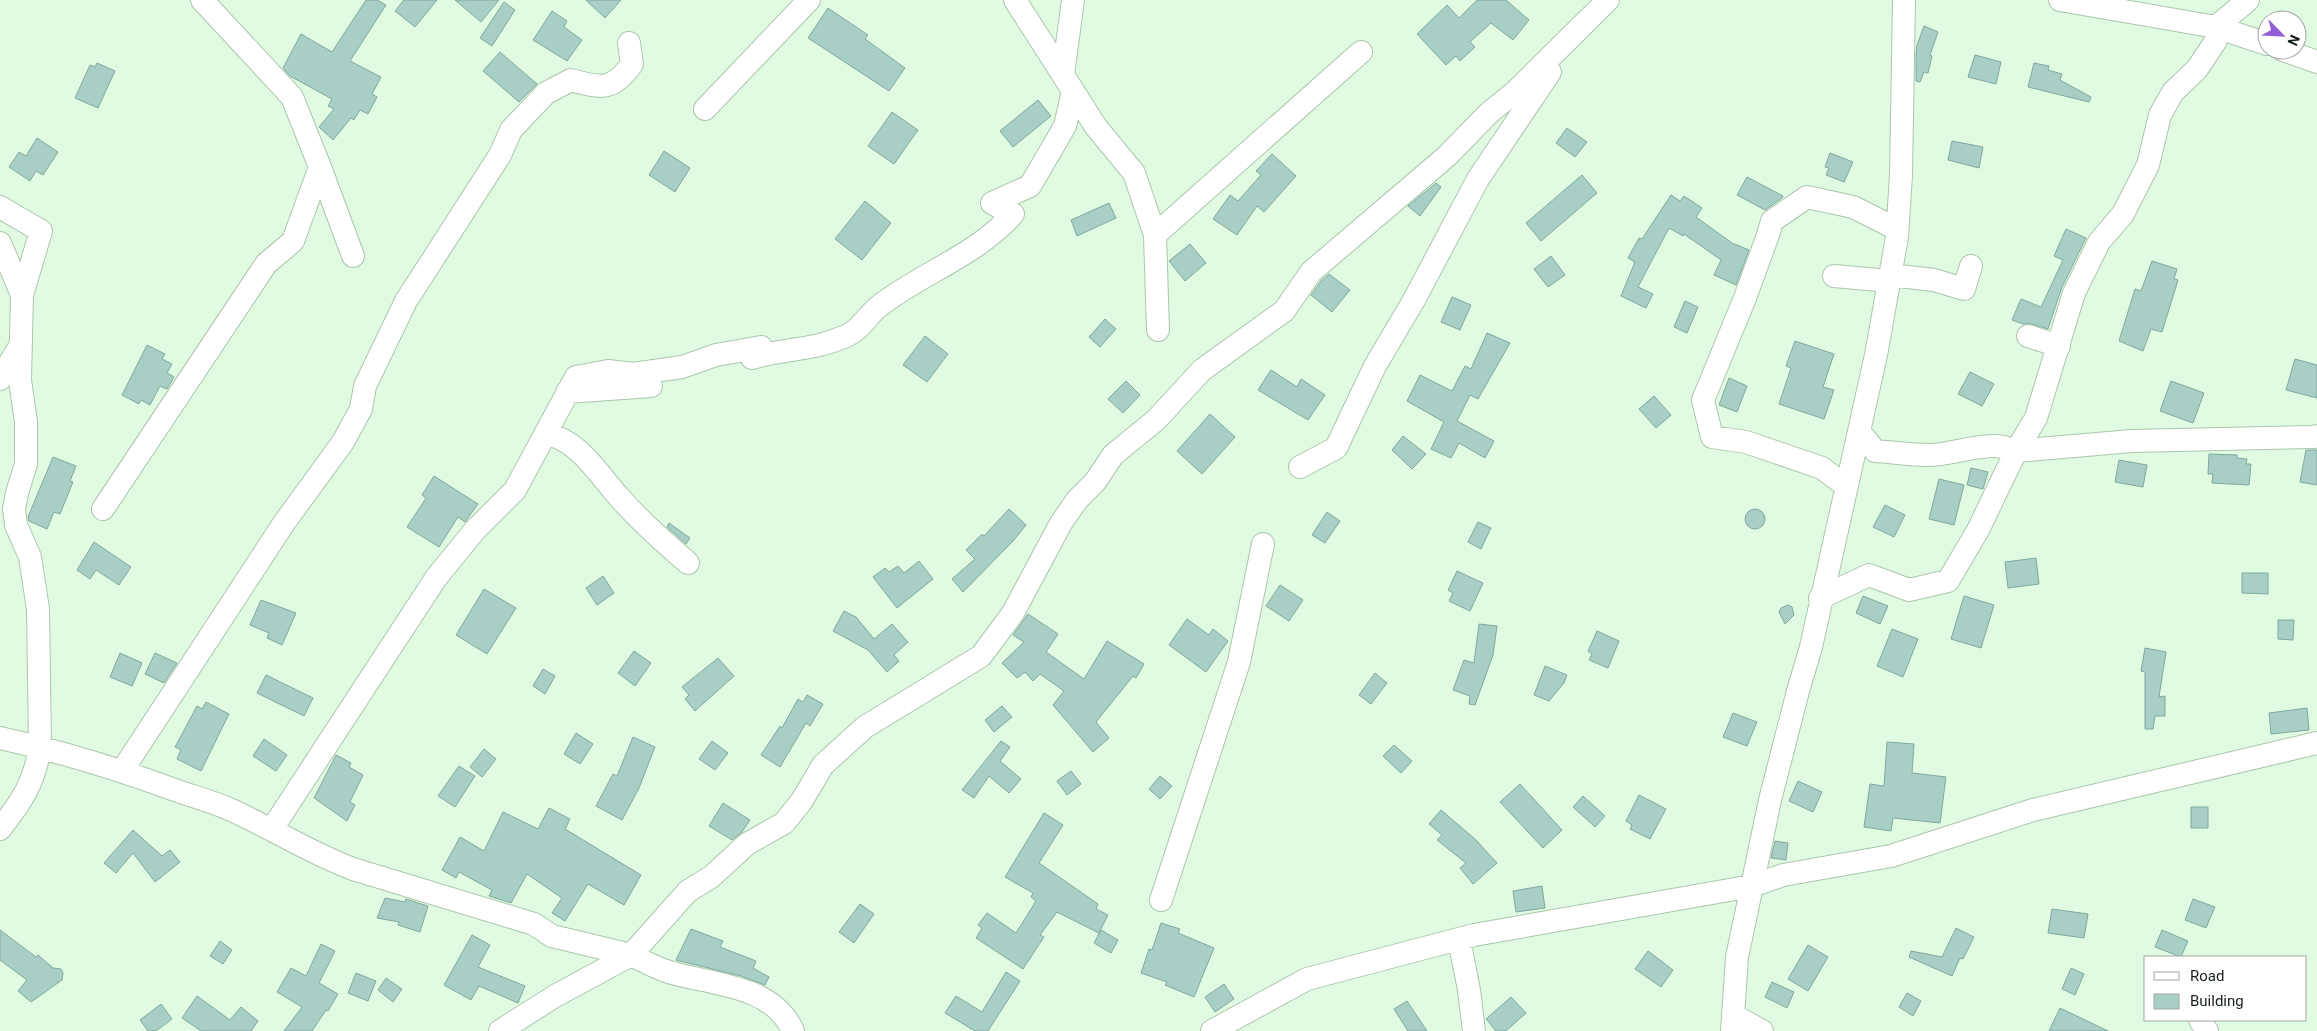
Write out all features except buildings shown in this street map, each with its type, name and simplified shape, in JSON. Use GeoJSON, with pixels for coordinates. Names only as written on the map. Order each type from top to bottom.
{"type":"FeatureCollection","features":[{"type":"Feature","properties":{"kind":"street"},"geometry":{"type":"LineString","coordinates":[[202,0],[292,97],[353,256]]}},
{"type":"Feature","properties":{"kind":"street"},"geometry":{"type":"LineString","coordinates":[[705,109],[809,0]]}},
{"type":"Feature","properties":{"kind":"street"},"geometry":{"type":"LineString","coordinates":[[1015,0],[1096,127],[1134,173],[1155,236],[1158,330]]}},
{"type":"Feature","properties":{"kind":"street"},"geometry":{"type":"LineString","coordinates":[[272,829],[436,578],[475,530],[516,490],[576,377],[608,371],[633,374],[682,367],[716,355],[761,346],[765,354],[814,348],[850,335],[878,307],[909,286],[950,264],[1000,229],[1013,214],[992,203],[1030,186],[1065,126],[1073,0]]}},
{"type":"Feature","properties":{"kind":"street"},"geometry":{"type":"LineString","coordinates":[[500,1031],[555,996],[631,955],[688,891],[711,877],[747,844],[784,823],[801,802],[824,765],[865,727],[981,656],[1013,613],[1061,523],[1077,500],[1095,482],[1113,455],[1156,420],[1202,370],[1284,311],[1311,272],[1447,156],[1489,113],[1516,91],[1608,0]]}},
{"type":"Feature","properties":{"kind":"street"},"geometry":{"type":"LineString","coordinates":[[1762,1031],[1733,1023],[1737,957],[1770,800],[1811,647],[1820,597],[1858,432],[1890,278],[1898,229],[1901,176],[1904,0]]}},
{"type":"Feature","properties":{"kind":"street"},"geometry":{"type":"LineString","coordinates":[[2060,0],[2218,28],[2257,41]]}},
{"type":"Feature","properties":{"kind":"street"},"geometry":{"type":"LineString","coordinates":[[1820,597],[1870,575],[1909,590],[1948,580],[1978,530],[2016,451],[2036,418],[2074,293],[2099,242],[2123,214],[2148,165],[2160,114],[2173,92],[2197,69],[2211,49],[2218,28],[2248,0]]}},
{"type":"Feature","properties":{"kind":"street"},"geometry":{"type":"LineString","coordinates":[[1300,467],[1336,448],[1375,366],[1414,300],[1478,179],[1580,26]]}},
{"type":"Feature","properties":{"kind":"street"},"geometry":{"type":"LineString","coordinates":[[122,771],[284,523],[343,442],[361,409],[365,386],[406,301],[500,155],[511,130],[546,93],[570,80],[598,88],[614,83],[625,74],[632,64],[629,43]]}},
{"type":"Feature","properties":{"kind":"street"},"geometry":{"type":"LineString","coordinates":[[1155,236],[1361,52]]}},
{"type":"Feature","properties":{"kind":"street"},"geometry":{"type":"LineString","coordinates":[[103,509],[266,264],[293,241],[320,168]]}},
{"type":"Feature","properties":{"kind":"street"},"geometry":{"type":"LineString","coordinates":[[1846,486],[1822,468],[1746,442],[1712,437],[1704,400],[1772,221],[1807,197],[1854,207],[1898,229]]}},
{"type":"Feature","properties":{"kind":"street"},"geometry":{"type":"LineString","coordinates":[[0,207],[41,231],[22,295],[20,380],[26,422],[26,464],[16,493],[14,509],[16,525],[30,557],[38,608],[40,746],[37,768],[25,796],[0,828]]}},
{"type":"Feature","properties":{"kind":"street"},"geometry":{"type":"LineString","coordinates":[[0,243],[22,295]]}},
{"type":"Feature","properties":{"kind":"street"},"geometry":{"type":"LineString","coordinates":[[1834,276],[1934,280],[1964,289],[1972,266]]}},
{"type":"Feature","properties":{"kind":"street"},"geometry":{"type":"LineString","coordinates":[[2028,336],[2059,346]]}},
{"type":"Feature","properties":{"kind":"street"},"geometry":{"type":"LineString","coordinates":[[0,379],[21,343]]}},
{"type":"Feature","properties":{"kind":"street"},"geometry":{"type":"LineString","coordinates":[[1858,432],[1875,451],[1930,455],[1975,446],[2008,447],[2016,451],[2132,441],[2317,436]]}},
{"type":"Feature","properties":{"kind":"street"},"geometry":{"type":"LineString","coordinates":[[546,434],[557,436],[593,464],[618,497],[688,564]]}},
{"type":"Feature","properties":{"kind":"street"},"geometry":{"type":"LineString","coordinates":[[1161,900],[1239,662],[1263,544]]}},
{"type":"Feature","properties":{"kind":"street"},"geometry":{"type":"LineString","coordinates":[[0,738],[40,746],[122,771],[227,808],[272,829],[324,859],[353,869],[534,924],[552,936],[631,955],[665,971],[720,983],[762,998],[777,1009],[789,1022],[792,1031]]}},
{"type":"Feature","properties":{"kind":"street"},"geometry":{"type":"LineString","coordinates":[[1214,1030],[1307,979],[1459,939],[1752,886],[1783,875],[1891,856],[2033,810],[2317,743]]}},
{"type":"Feature","properties":{"kind":"street"},"geometry":{"type":"LineString","coordinates":[[1459,939],[1469,990],[1474,1031]]}}]}
